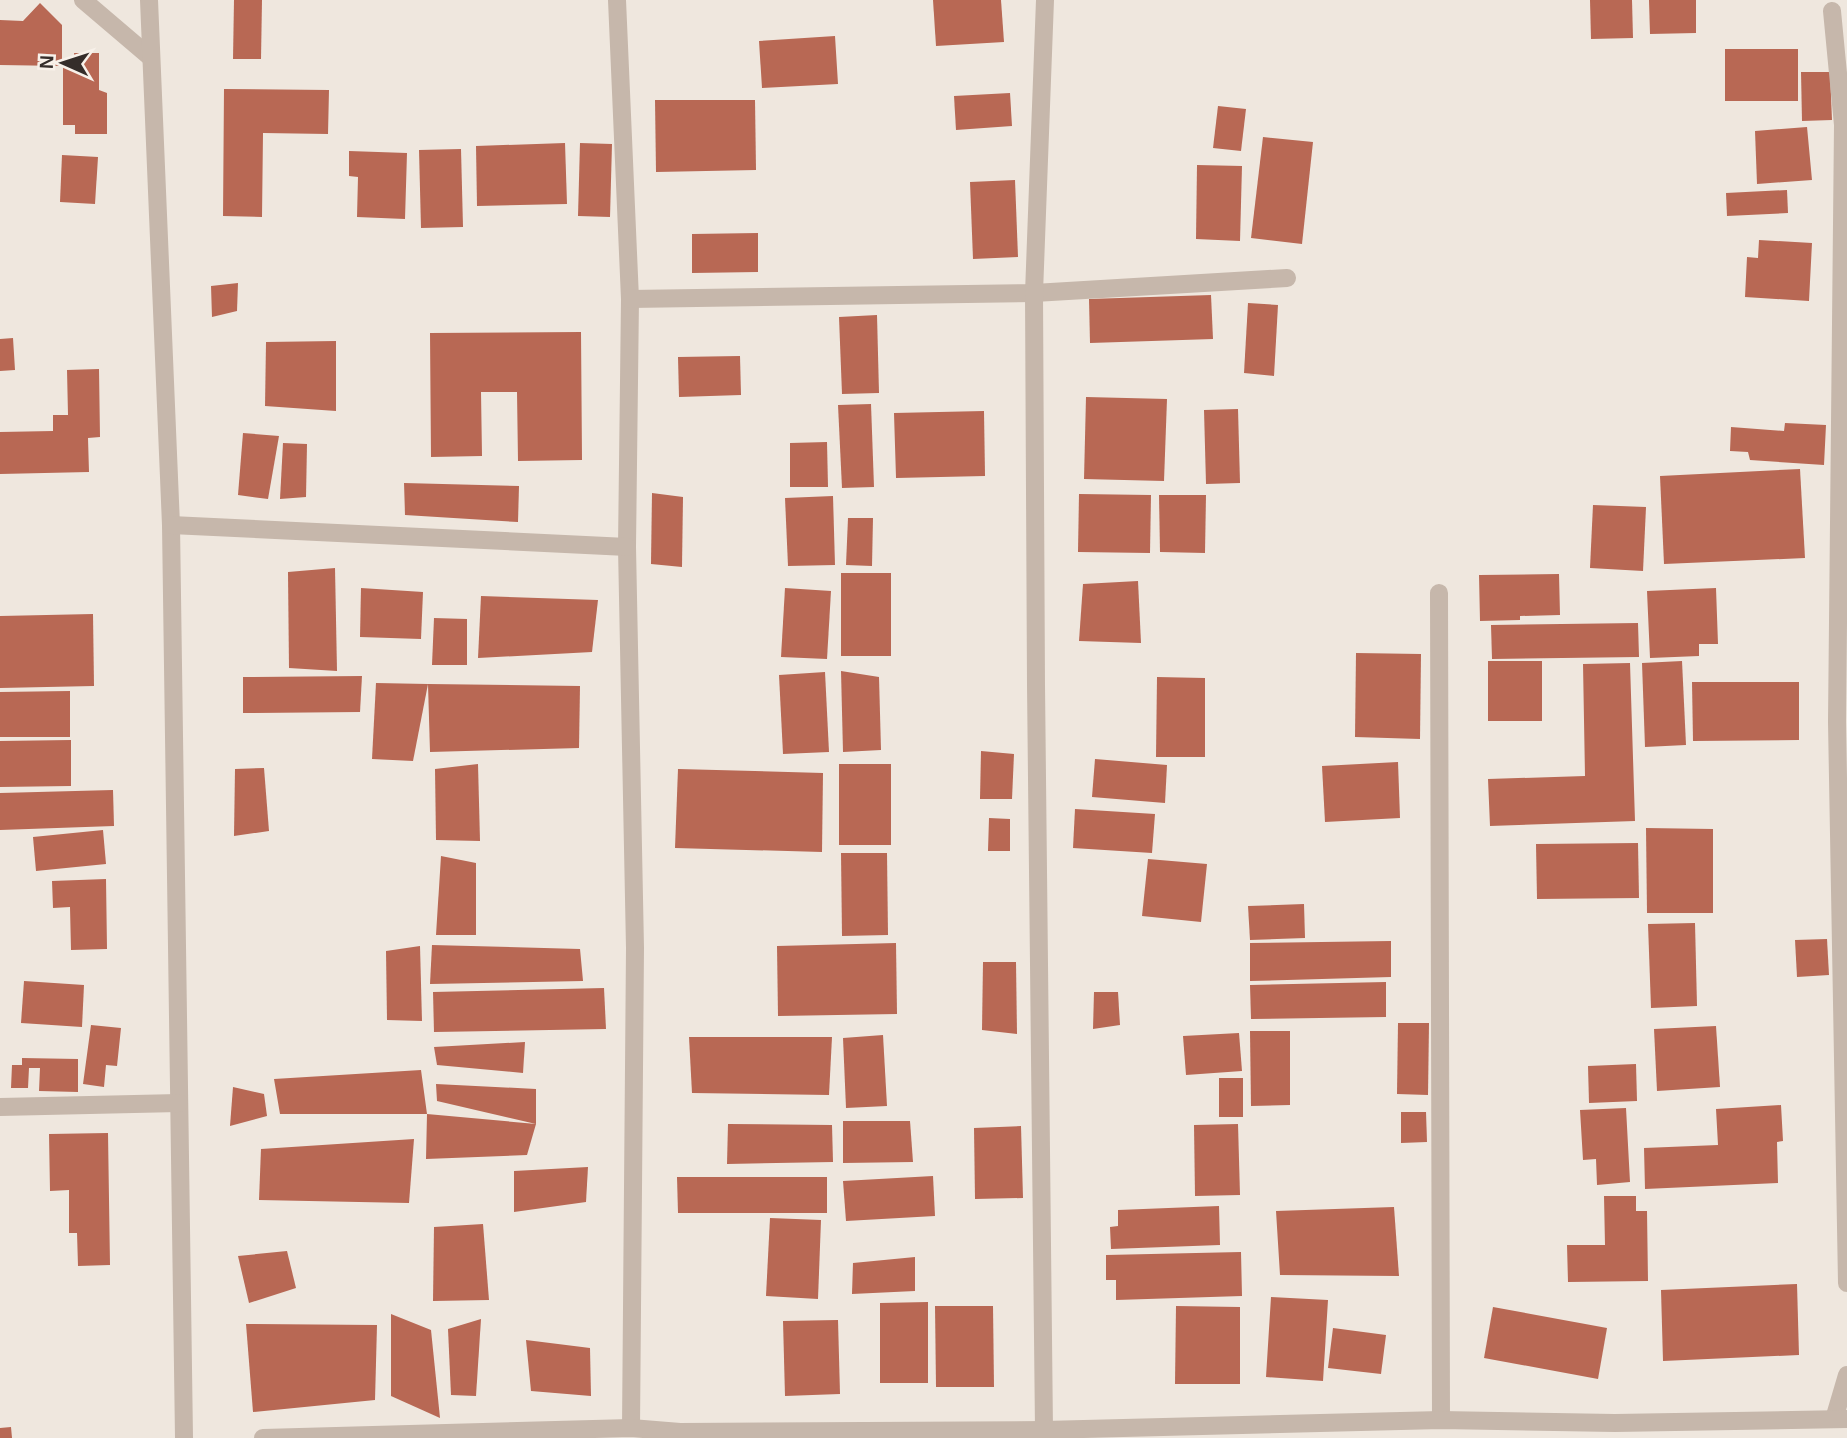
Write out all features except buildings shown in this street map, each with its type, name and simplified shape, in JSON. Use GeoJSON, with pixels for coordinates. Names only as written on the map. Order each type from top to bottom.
{"type":"FeatureCollection","features":[{"type":"Feature","properties":{"kind":"street"},"geometry":{"type":"LineString","coordinates":[[83,0],[150,58]]}},
{"type":"Feature","properties":{"kind":"street"},"geometry":{"type":"LineString","coordinates":[[149,0],[171,525],[184,1438]]}},
{"type":"Feature","properties":{"kind":"street"},"geometry":{"type":"LineString","coordinates":[[618,0],[630,299],[627,547],[635,948],[631,1428]]}},
{"type":"Feature","properties":{"kind":"street"},"geometry":{"type":"LineString","coordinates":[[1044,1430],[1034,293],[1045,0]]}},
{"type":"Feature","properties":{"kind":"street"},"geometry":{"type":"LineString","coordinates":[[1832,11],[1843,125],[1842,721],[1847,1283]]}},
{"type":"Feature","properties":{"kind":"street"},"geometry":{"type":"LineString","coordinates":[[630,299],[1034,293],[1287,278]]}},
{"type":"Feature","properties":{"kind":"street"},"geometry":{"type":"LineString","coordinates":[[171,525],[627,547]]}},
{"type":"Feature","properties":{"kind":"street"},"geometry":{"type":"LineString","coordinates":[[1439,593],[1441,1420]]}},
{"type":"Feature","properties":{"kind":"street"},"geometry":{"type":"LineString","coordinates":[[0,1107],[179,1103]]}},
{"type":"Feature","properties":{"kind":"street"},"geometry":{"type":"LineString","coordinates":[[263,1438],[631,1428],[681,1432],[1301,1431],[1441,1420],[1615,1423],[1841,1419],[1847,1375]]}}]}
